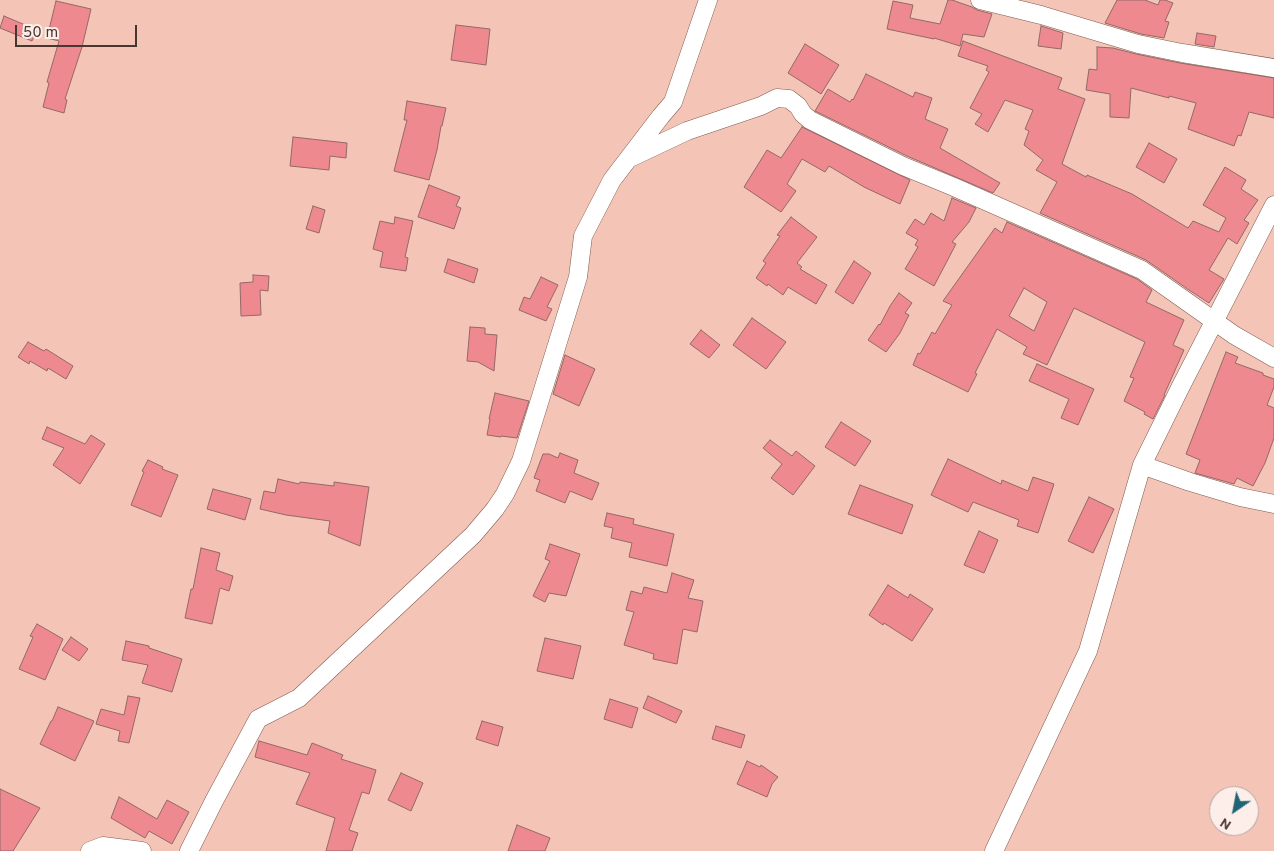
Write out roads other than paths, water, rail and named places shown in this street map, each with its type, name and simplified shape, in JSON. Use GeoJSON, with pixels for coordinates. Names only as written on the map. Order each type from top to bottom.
{"type":"FeatureCollection","features":[{"type":"Feature","properties":{"kind":"street"},"geometry":{"type":"LineString","coordinates":[[188,851],[258,719],[300,698],[473,535],[495,510],[505,494],[521,461],[578,277],[583,236],[612,180],[673,102],[708,0]]}},
{"type":"Feature","properties":{"kind":"street"},"geometry":{"type":"LineString","coordinates":[[980,0],[1041,15],[1138,44],[1274,68]]}},
{"type":"Feature","properties":{"kind":"street"},"geometry":{"type":"LineString","coordinates":[[628,159],[687,131],[761,106],[777,98],[789,99],[810,120],[903,166],[1142,270],[1214,322],[1274,358]]}},
{"type":"Feature","properties":{"kind":"street"},"geometry":{"type":"LineString","coordinates":[[994,851],[1088,651],[1142,465],[1274,206]]}},
{"type":"Feature","properties":{"kind":"street"},"geometry":{"type":"LineString","coordinates":[[1142,465],[1240,497],[1274,504]]}},
{"type":"Feature","properties":{"kind":"street"},"geometry":{"type":"LineString","coordinates":[[90,851],[103,846],[142,851]]}}]}
